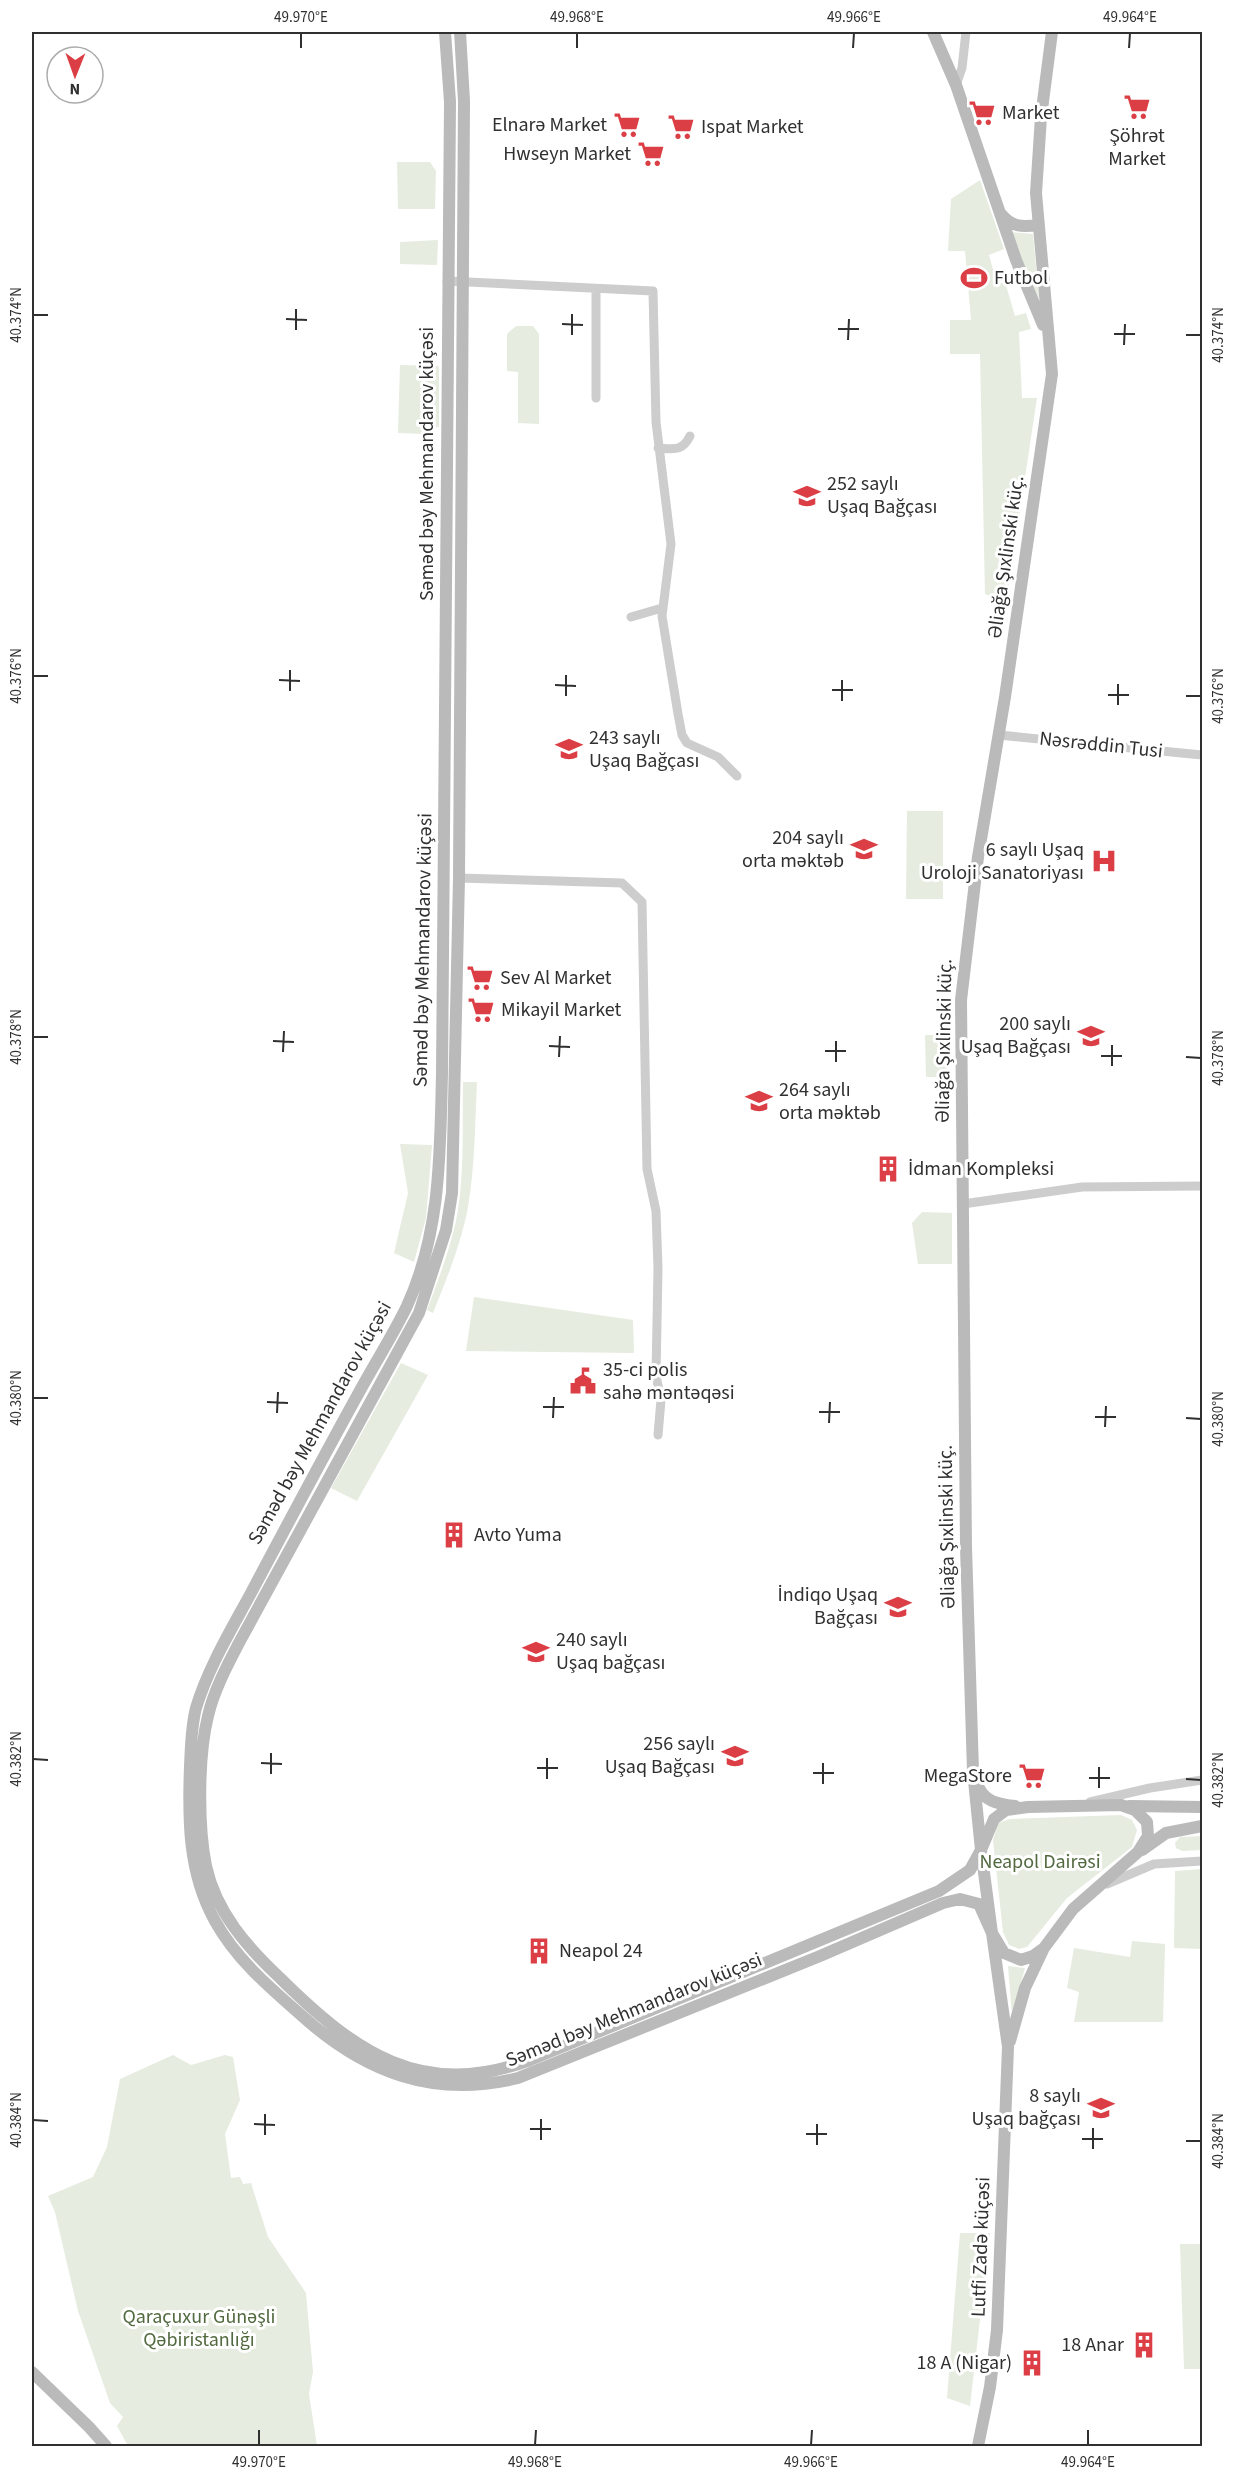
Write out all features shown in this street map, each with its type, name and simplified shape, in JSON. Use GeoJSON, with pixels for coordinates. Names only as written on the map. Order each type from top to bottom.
{"type":"FeatureCollection","features":[{"type":"Feature","properties":{"kind":"main road","name":"Səməd bəy Mehmandarov küçəsi"},"geometry":{"type":"LineString","coordinates":[[445,32],[450,102],[442,1095],[438,1191],[432,1229],[406,1306],[291,1515],[203,1689],[192,1732],[191,1844],[199,1888],[226,1939],[270,1987],[320,2033],[340,2048],[372,2065],[430,2083],[482,2085],[534,2073],[943,1903],[960,1899],[979,1904],[992,1934]]}},
{"type":"Feature","properties":{"kind":"main road","name":"Səməd bəy Mehmandarov küçəsi"},"geometry":{"type":"LineString","coordinates":[[460,32],[464,102],[459,878],[455,1149],[446,1230],[434,1275],[415,1322],[232,1657],[215,1694],[204,1733],[202,1834],[209,1874],[219,1900],[236,1931],[279,1978],[328,2023],[376,2056],[431,2072],[463,2074],[499,2070],[561,2048],[939,1891],[970,1870],[998,1814],[1028,1807]]}},
{"type":"Feature","properties":{"kind":"main road"},"geometry":{"type":"LineString","coordinates":[[933,32],[956,85],[998,210],[1048,335]]}},
{"type":"Feature","properties":{"kind":"main road","name":"Əliağa Şıxlinski küç."},"geometry":{"type":"LineString","coordinates":[[992,1934],[973,1771],[966,1532],[961,991],[978,857],[999,735],[1052,374],[1036,184],[1041,117],[1052,32]]}},
{"type":"Feature","properties":{"kind":"main road"},"geometry":{"type":"LineString","coordinates":[[998,210],[1015,225],[1038,225]]}},
{"type":"Feature","properties":{"kind":"main road"},"geometry":{"type":"LineString","coordinates":[[973,1771],[979,1790],[986,1799],[995,1804],[1028,1807],[1121,1805],[1203,1808]]}},
{"type":"Feature","properties":{"kind":"main road"},"geometry":{"type":"LineString","coordinates":[[1121,1805],[1135,1810],[1147,1822],[1148,1836],[1138,1852]]}},
{"type":"Feature","properties":{"kind":"main road"},"geometry":{"type":"LineString","coordinates":[[1008,2048],[1025,1988],[1044,1948],[1073,1909],[1138,1852],[1166,1833],[1180,1828],[1203,1826]]}},
{"type":"Feature","properties":{"kind":"main road"},"geometry":{"type":"LineString","coordinates":[[992,1934],[998,1946],[1010,1958],[1028,1959],[1044,1948]]}},
{"type":"Feature","properties":{"kind":"main road"},"geometry":{"type":"LineString","coordinates":[[992,1934],[1008,2048]]}},
{"type":"Feature","properties":{"kind":"main road"},"geometry":{"type":"LineString","coordinates":[[270,1987],[279,1978]]}},
{"type":"Feature","properties":{"kind":"main road","name":"Lutfi Zadə küçəsi"},"geometry":{"type":"LineString","coordinates":[[978,2446],[990,2387],[998,2330],[1008,2048]]}},
{"type":"Feature","properties":{"kind":"main road"},"geometry":{"type":"LineString","coordinates":[[32,2372],[106,2446]]}},
{"type":"Feature","properties":{"kind":"street"},"geometry":{"type":"LineString","coordinates":[[956,85],[962,69],[966,32]]}},
{"type":"Feature","properties":{"kind":"street"},"geometry":{"type":"LineString","coordinates":[[447,281],[653,291],[658,448],[671,544],[662,608],[682,735],[687,743],[696,749],[718,757],[737,776]]}},
{"type":"Feature","properties":{"kind":"street"},"geometry":{"type":"LineString","coordinates":[[596,289],[596,398]]}},
{"type":"Feature","properties":{"kind":"street"},"geometry":{"type":"LineString","coordinates":[[658,448],[680,449],[684,447],[690,436]]}},
{"type":"Feature","properties":{"kind":"street"},"geometry":{"type":"LineString","coordinates":[[631,617],[662,608]]}},
{"type":"Feature","properties":{"kind":"street","name":"Nəsrəddin Tusi"},"geometry":{"type":"LineString","coordinates":[[999,735],[1203,755]]}},
{"type":"Feature","properties":{"kind":"street"},"geometry":{"type":"LineString","coordinates":[[459,878],[622,883],[642,902],[647,1169],[656,1211],[658,1269],[656,1376],[661,1400],[658,1435]]}},
{"type":"Feature","properties":{"kind":"street"},"geometry":{"type":"LineString","coordinates":[[963,1204],[1082,1187],[1203,1186]]}},
{"type":"Feature","properties":{"kind":"street"},"geometry":{"type":"LineString","coordinates":[[1069,1806],[1150,1788],[1203,1780]]}},
{"type":"Feature","properties":{"kind":"street"},"geometry":{"type":"LineString","coordinates":[[1089,1894],[1139,1868],[1154,1864],[1203,1861]]}},
{"type":"Feature","properties":{"kind":"green space"},"geometry":{"type":"Polygon","coordinates":[[[397,162],[430,162],[436,171],[435,209],[398,209],[397,162]]]}},
{"type":"Feature","properties":{"kind":"green space"},"geometry":{"type":"Polygon","coordinates":[[[980,180],[1004,249],[989,255],[997,284],[1005,282],[1015,316],[1026,313],[1031,329],[1019,332],[1022,398],[1037,398],[1006,603],[985,594],[980,354],[950,354],[950,320],[971,320],[965,251],[948,251],[951,199],[980,180]]]}},
{"type":"Feature","properties":{"kind":"green space"},"geometry":{"type":"Polygon","coordinates":[[[1010,232],[1033,234],[1039,300],[1010,232]]]}},
{"type":"Feature","properties":{"kind":"green space"},"geometry":{"type":"Polygon","coordinates":[[[438,240],[437,265],[400,264],[400,242],[438,240]]]}},
{"type":"Feature","properties":{"kind":"green space"},"geometry":{"type":"Polygon","coordinates":[[[516,326],[533,326],[539,334],[539,424],[518,423],[518,372],[507,371],[507,334],[516,326]]]}},
{"type":"Feature","properties":{"kind":"green space"},"geometry":{"type":"Polygon","coordinates":[[[400,365],[439,366],[439,427],[429,428],[428,434],[398,433],[400,365]]]}},
{"type":"Feature","properties":{"kind":"green space"},"geometry":{"type":"Polygon","coordinates":[[[907,811],[943,811],[943,899],[906,899],[907,811]]]}},
{"type":"Feature","properties":{"kind":"green space"},"geometry":{"type":"Polygon","coordinates":[[[925,1035],[946,1035],[947,1077],[926,1077],[925,1035]]]}},
{"type":"Feature","properties":{"kind":"green space"},"geometry":{"type":"Polygon","coordinates":[[[463,1082],[477,1082],[470,1192],[458,1248],[433,1313],[427,1310],[450,1244],[459,1204],[462,1169],[463,1082]]]}},
{"type":"Feature","properties":{"kind":"green space"},"geometry":{"type":"Polygon","coordinates":[[[400,1144],[432,1145],[426,1218],[414,1262],[394,1253],[408,1193],[400,1144]]]}},
{"type":"Feature","properties":{"kind":"green space"},"geometry":{"type":"Polygon","coordinates":[[[922,1212],[952,1213],[952,1264],[918,1264],[912,1223],[922,1212]]]}},
{"type":"Feature","properties":{"kind":"green space"},"geometry":{"type":"Polygon","coordinates":[[[474,1297],[633,1320],[634,1353],[466,1351],[474,1297]]]}},
{"type":"Feature","properties":{"kind":"green space"},"geometry":{"type":"Polygon","coordinates":[[[401,1363],[428,1375],[357,1501],[331,1488],[401,1363]]]}},
{"type":"Feature","properties":{"kind":"green space","name":"Neapol Dairəsi"},"geometry":{"type":"Polygon","coordinates":[[[1121,1815],[1132,1820],[1137,1830],[1132,1847],[1067,1898],[1027,1947],[1019,1949],[1009,1945],[1003,1932],[993,1840],[998,1823],[1010,1819],[1121,1815]]]}},
{"type":"Feature","properties":{"kind":"green space"},"geometry":{"type":"Polygon","coordinates":[[[1202,1836],[1202,1850],[1182,1851],[1176,1848],[1175,1843],[1180,1837],[1202,1836]]]}},
{"type":"Feature","properties":{"kind":"green space"},"geometry":{"type":"Polygon","coordinates":[[[1202,1869],[1202,1949],[1174,1948],[1175,1871],[1202,1869]]]}},
{"type":"Feature","properties":{"kind":"green space"},"geometry":{"type":"Polygon","coordinates":[[[1132,1941],[1165,1944],[1163,2022],[1074,2022],[1079,1992],[1067,1988],[1074,1948],[1130,1957],[1132,1941]]]}},
{"type":"Feature","properties":{"kind":"green space"},"geometry":{"type":"Polygon","coordinates":[[[1008,1966],[1025,1968],[1012,2015],[1008,1966]]]}},
{"type":"Feature","properties":{"kind":"green space","name":"Qaraçuxur Günəşli Qəbiristanlığı"},"geometry":{"type":"Polygon","coordinates":[[[173,2055],[191,2065],[225,2055],[233,2057],[240,2100],[225,2134],[231,2178],[240,2177],[243,2184],[251,2183],[268,2237],[306,2293],[313,2372],[309,2394],[317,2446],[128,2446],[117,2426],[123,2417],[110,2403],[78,2311],[55,2212],[48,2196],[93,2177],[107,2147],[120,2079],[173,2055]]]}},
{"type":"Feature","properties":{"kind":"green space"},"geometry":{"type":"Polygon","coordinates":[[[960,2233],[990,2233],[970,2406],[947,2398],[960,2233]]]}},
{"type":"Feature","properties":{"kind":"green space"},"geometry":{"type":"Polygon","coordinates":[[[1180,2244],[1202,2244],[1202,2369],[1184,2369],[1180,2244]]]}},
{"type":"Feature","properties":{"kind":"place","name":"Şöhrət Market"},"geometry":{"type":"Point","coordinates":[1137,107]}},
{"type":"Feature","properties":{"kind":"place","name":"Market"},"geometry":{"type":"Point","coordinates":[982,113]}},
{"type":"Feature","properties":{"kind":"place","name":"Elnarə Market"},"geometry":{"type":"Point","coordinates":[627,125]}},
{"type":"Feature","properties":{"kind":"place","name":"Ispat Market"},"geometry":{"type":"Point","coordinates":[681,127]}},
{"type":"Feature","properties":{"kind":"place","name":"Hwseyn Market"},"geometry":{"type":"Point","coordinates":[651,154]}},
{"type":"Feature","properties":{"kind":"place","name":"Futbol"},"geometry":{"type":"Point","coordinates":[974,278]}},
{"type":"Feature","properties":{"kind":"place","name":"252 saylı Uşaq Bağçası"},"geometry":{"type":"Point","coordinates":[807,496]}},
{"type":"Feature","properties":{"kind":"place","name":"243 saylı Uşaq Bağçası"},"geometry":{"type":"Point","coordinates":[569,749]}},
{"type":"Feature","properties":{"kind":"place","name":"204 saylı orta məktəb"},"geometry":{"type":"Point","coordinates":[864,849]}},
{"type":"Feature","properties":{"kind":"place","name":"6 saylı Uşaq Uroloji Sanatoriyası"},"geometry":{"type":"Point","coordinates":[1104,861]}},
{"type":"Feature","properties":{"kind":"place","name":"Sev Al Market"},"geometry":{"type":"Point","coordinates":[480,978]}},
{"type":"Feature","properties":{"kind":"place","name":"Mikayil Market"},"geometry":{"type":"Point","coordinates":[481,1010]}},
{"type":"Feature","properties":{"kind":"place","name":"200 saylı Uşaq Bağçası"},"geometry":{"type":"Point","coordinates":[1091,1036]}},
{"type":"Feature","properties":{"kind":"place","name":"264 saylı orta məktəb"},"geometry":{"type":"Point","coordinates":[759,1101]}},
{"type":"Feature","properties":{"kind":"place","name":"İdman Kompleksi"},"geometry":{"type":"Point","coordinates":[888,1169]}},
{"type":"Feature","properties":{"kind":"place","name":"35-ci polis sahə məntəqəsi"},"geometry":{"type":"Point","coordinates":[583,1381]}},
{"type":"Feature","properties":{"kind":"place","name":"Avto Yuma"},"geometry":{"type":"Point","coordinates":[454,1535]}},
{"type":"Feature","properties":{"kind":"place","name":"İndiqo Uşaq Bağçası"},"geometry":{"type":"Point","coordinates":[898,1607]}},
{"type":"Feature","properties":{"kind":"place","name":"240 saylı Uşaq bağçası"},"geometry":{"type":"Point","coordinates":[536,1652]}},
{"type":"Feature","properties":{"kind":"place","name":"256 saylı Uşaq Bağçası"},"geometry":{"type":"Point","coordinates":[735,1756]}},
{"type":"Feature","properties":{"kind":"place","name":"MegaStore"},"geometry":{"type":"Point","coordinates":[1032,1776]}},
{"type":"Feature","properties":{"kind":"place","name":"Neapol 24"},"geometry":{"type":"Point","coordinates":[539,1951]}},
{"type":"Feature","properties":{"kind":"place","name":"8 saylı Uşaq bağçası"},"geometry":{"type":"Point","coordinates":[1101,2108]}},
{"type":"Feature","properties":{"kind":"place","name":"18 Anar"},"geometry":{"type":"Point","coordinates":[1144,2345]}},
{"type":"Feature","properties":{"kind":"place","name":"18 A (Nigar)"},"geometry":{"type":"Point","coordinates":[1032,2363]}}]}
